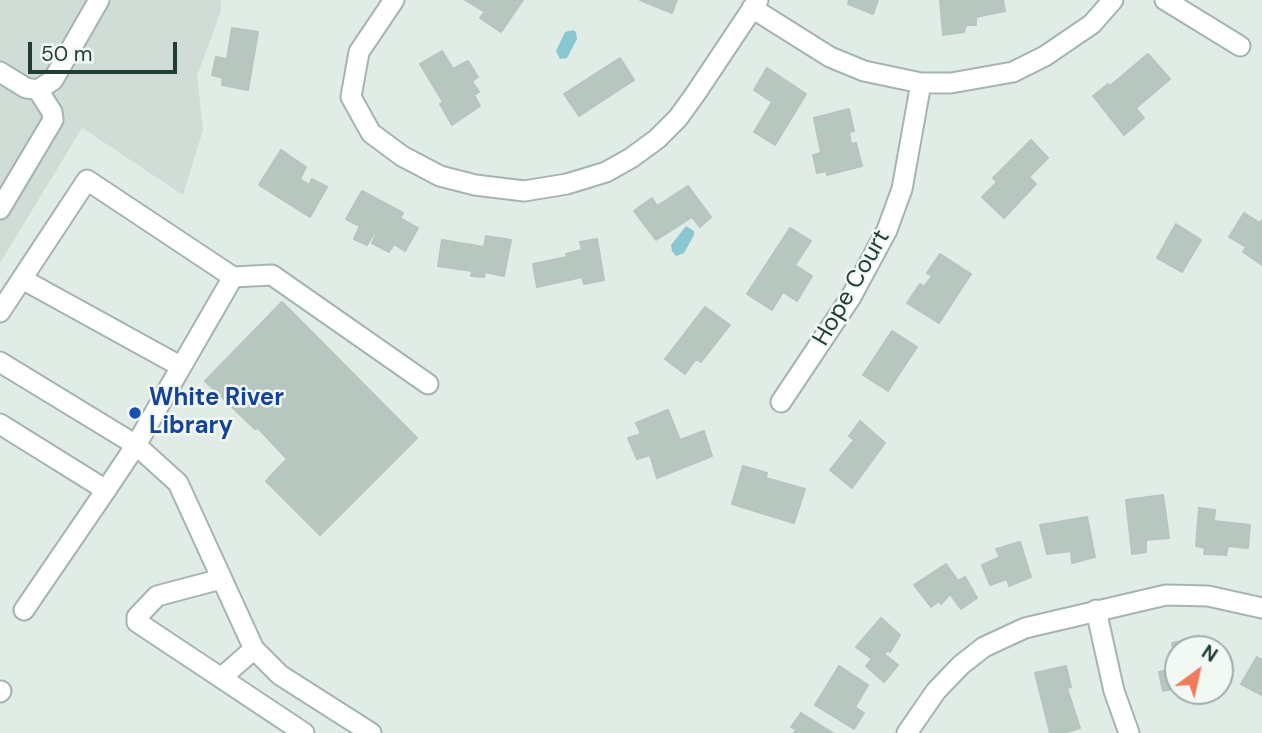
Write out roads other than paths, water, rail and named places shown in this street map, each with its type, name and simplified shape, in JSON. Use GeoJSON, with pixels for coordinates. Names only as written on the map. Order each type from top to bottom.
{"type":"FeatureCollection","features":[{"type":"Feature","properties":{"kind":"street"},"geometry":{"type":"LineString","coordinates":[[0,72],[26,88],[38,90],[53,80],[99,0]]}},
{"type":"Feature","properties":{"kind":"street"},"geometry":{"type":"LineString","coordinates":[[394,0],[359,52],[351,97],[371,132],[384,144],[426,170],[456,181],[509,190],[542,189],[606,172],[657,139],[678,118],[755,4],[830,57],[864,71],[921,83],[971,81],[1013,72],[1045,56],[1085,29],[1113,0]]}},
{"type":"Feature","properties":{"kind":"street"},"geometry":{"type":"LineString","coordinates":[[1165,0],[1240,46]]}},
{"type":"Feature","properties":{"kind":"street","name":"Hope Court"},"geometry":{"type":"LineString","coordinates":[[781,402],[851,297],[887,230],[902,188],[921,83]]}},
{"type":"Feature","properties":{"kind":"street"},"geometry":{"type":"LineString","coordinates":[[0,209],[53,120],[52,112],[38,90]]}},
{"type":"Feature","properties":{"kind":"street"},"geometry":{"type":"LineString","coordinates":[[0,312],[87,180],[233,277],[272,275],[428,384]]}},
{"type":"Feature","properties":{"kind":"street"},"geometry":{"type":"LineString","coordinates":[[24,610],[136,445],[233,277]]}},
{"type":"Feature","properties":{"kind":"street"},"geometry":{"type":"LineString","coordinates":[[22,279],[180,366]]}},
{"type":"Feature","properties":{"kind":"street"},"geometry":{"type":"LineString","coordinates":[[0,362],[136,445],[178,483],[254,649],[280,675],[360,730]]}},
{"type":"Feature","properties":{"kind":"street"},"geometry":{"type":"LineString","coordinates":[[0,424],[106,490]]}},
{"type":"Feature","properties":{"kind":"street"},"geometry":{"type":"LineString","coordinates":[[221,579],[157,596],[136,617],[137,622],[304,733]]}},
{"type":"Feature","properties":{"kind":"street"},"geometry":{"type":"LineString","coordinates":[[907,733],[941,685],[984,647],[1025,628],[1096,610],[1185,594],[1234,600],[1262,608]]}},
{"type":"Feature","properties":{"kind":"street"},"geometry":{"type":"LineString","coordinates":[[1096,610],[1114,691],[1129,733]]}},
{"type":"Feature","properties":{"kind":"street"},"geometry":{"type":"LineString","coordinates":[[221,678],[254,649]]}},
{"type":"Feature","properties":{"kind":"water"},"geometry":{"type":"Polygon","coordinates":[[[573,30],[577,39],[567,58],[560,59],[556,51],[565,32],[573,30]]]}},
{"type":"Feature","properties":{"kind":"water"},"geometry":{"type":"Polygon","coordinates":[[[686,226],[694,231],[694,235],[684,253],[676,256],[671,245],[686,226]]]}},
{"type":"Feature","properties":{"kind":"place","name":"White River Library"},"geometry":{"type":"Point","coordinates":[135,413]}}]}
